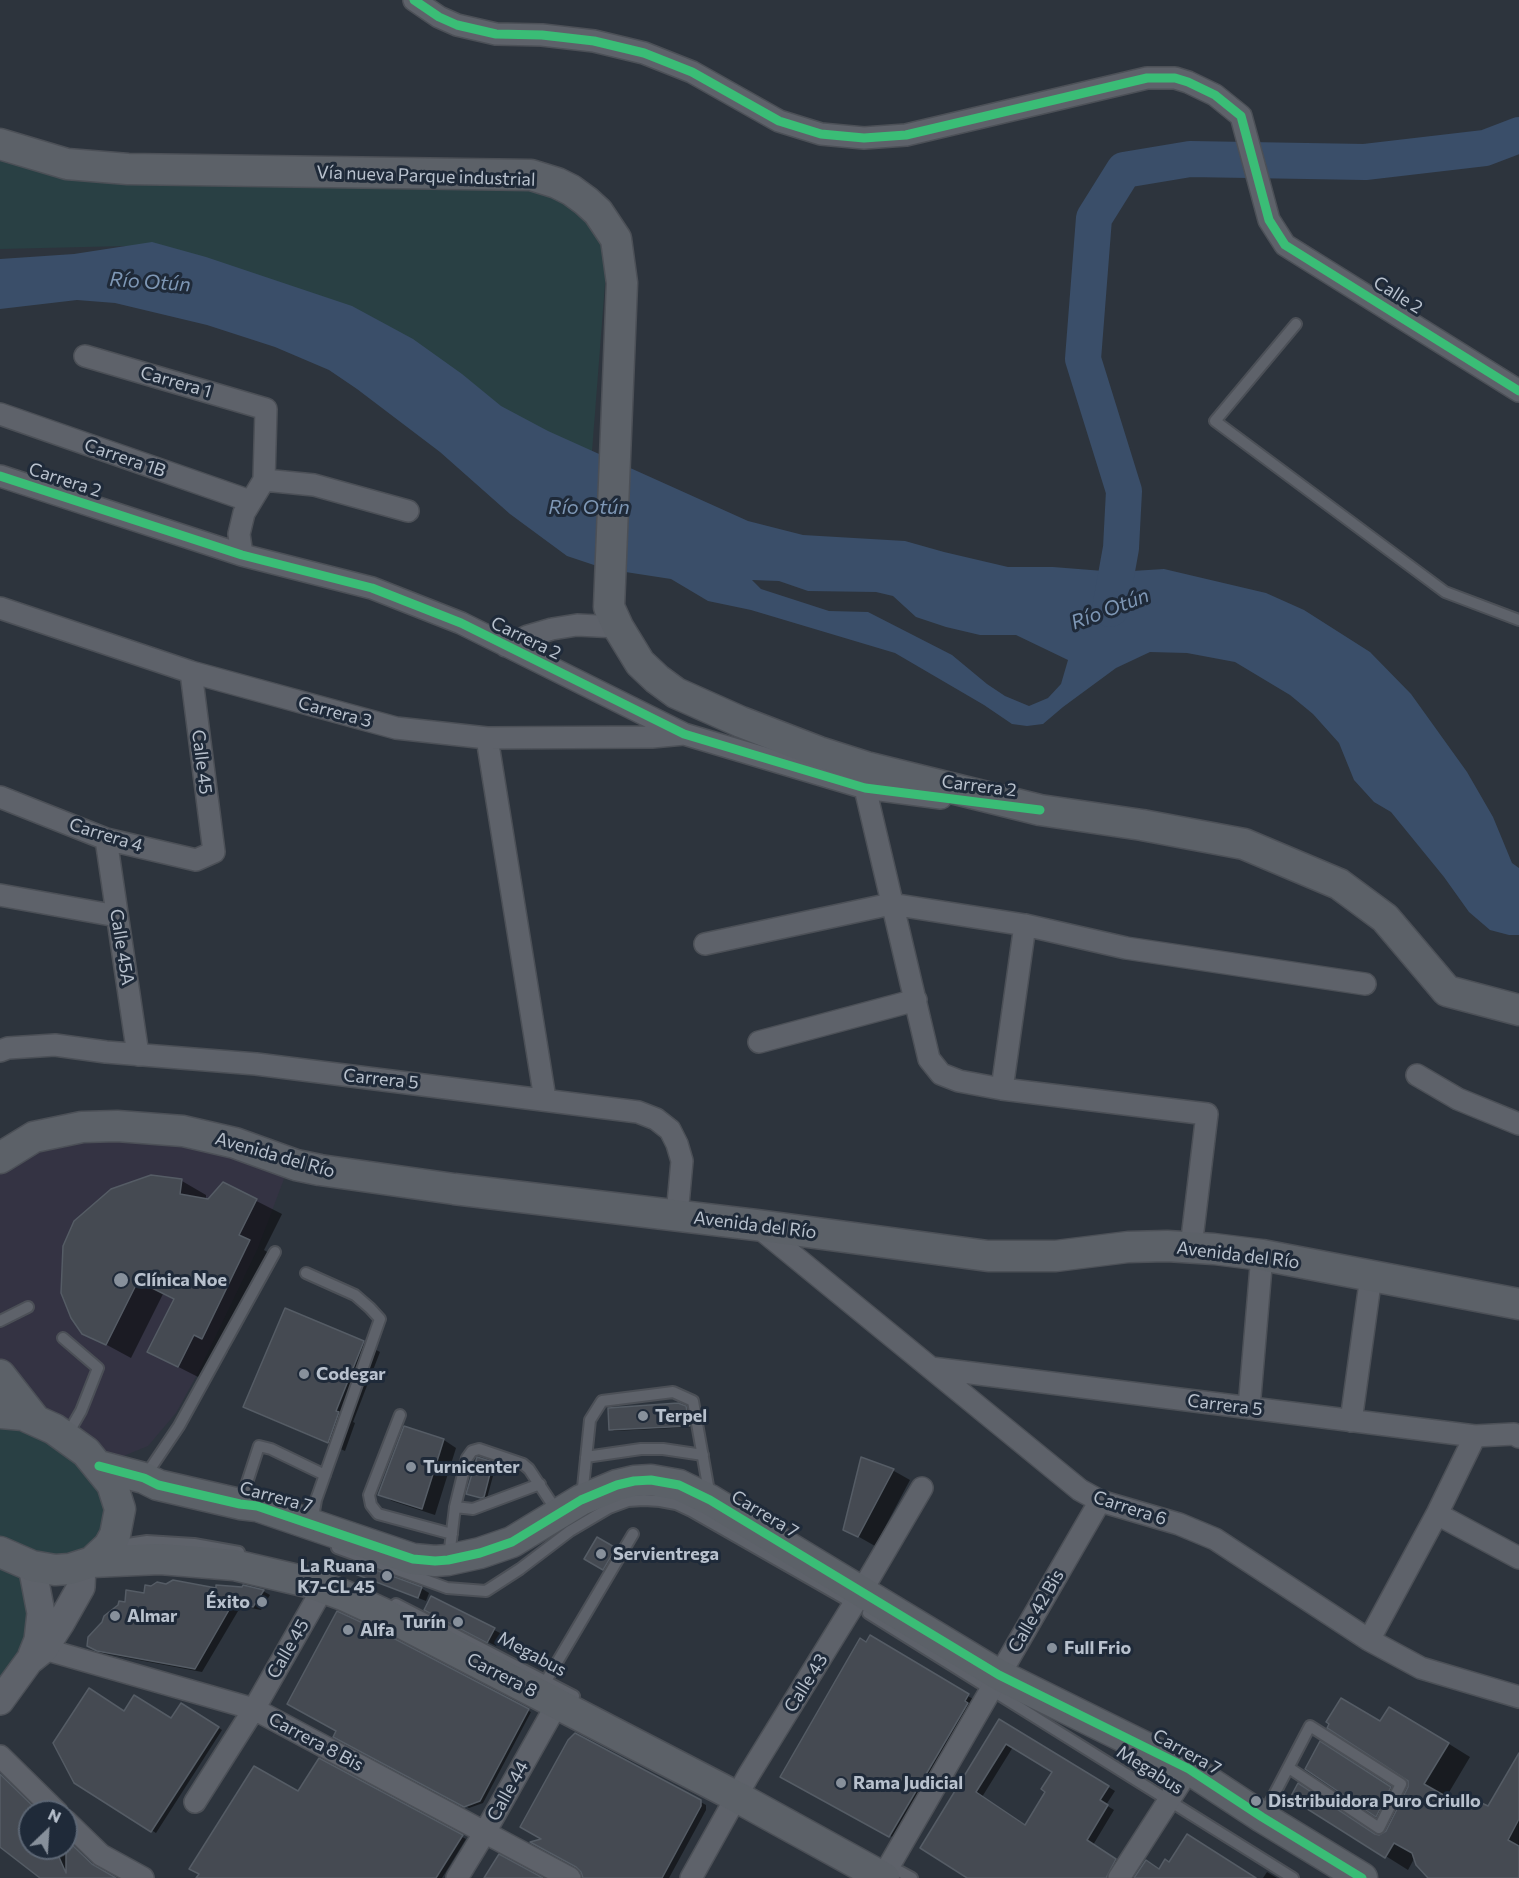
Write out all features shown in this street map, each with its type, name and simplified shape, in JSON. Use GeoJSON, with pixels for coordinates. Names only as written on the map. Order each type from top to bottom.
{"type":"FeatureCollection","features":[{"type":"Feature","properties":{"kind":"main road","name":"Vía nueva Parque industrial"},"geometry":{"type":"LineString","coordinates":[[0,144],[67,164],[128,169],[531,175],[557,183],[586,201],[598,212],[616,239],[622,283],[614,617]]}},
{"type":"Feature","properties":{"kind":"main road"},"geometry":{"type":"LineString","coordinates":[[614,617],[640,663],[657,680],[676,693],[810,749],[867,767],[1040,810]]}},
{"type":"Feature","properties":{"kind":"main road","name":"Carrera 2"},"geometry":{"type":"LineString","coordinates":[[1040,810],[1143,825],[1244,844],[1339,884],[1385,918],[1448,991],[1519,1010]]}},
{"type":"Feature","properties":{"kind":"main road","name":"Avenida del Río"},"geometry":{"type":"LineString","coordinates":[[0,1158],[34,1137],[82,1127],[117,1126],[183,1131],[235,1143],[296,1165],[454,1189],[756,1225],[988,1256],[1056,1256],[1128,1247],[1167,1245],[1191,1247],[1262,1255],[1519,1304]]}},
{"type":"Feature","properties":{"kind":"main road"},"geometry":{"type":"LineString","coordinates":[[0,1375],[36,1421]]}},
{"type":"Feature","properties":{"kind":"main road"},"geometry":{"type":"LineString","coordinates":[[0,1413],[23,1415],[66,1437],[119,1479],[117,1496],[119,1517],[115,1535],[94,1558]]}},
{"type":"Feature","properties":{"kind":"main road","name":"Carrera 7"},"geometry":{"type":"LineString","coordinates":[[119,1479],[257,1506],[319,1534],[413,1559],[450,1547],[480,1553],[512,1542],[570,1506],[617,1485],[651,1480],[678,1485],[710,1500],[857,1598],[995,1682],[1189,1769],[1362,1878]]}},
{"type":"Feature","properties":{"kind":"main road","name":"Carrera 8"},"geometry":{"type":"LineString","coordinates":[[0,1551],[32,1566],[55,1570],[94,1558],[160,1558],[224,1564],[278,1574],[324,1588],[384,1614],[741,1789],[884,1870]]}},
{"type":"Feature","properties":{"kind":"street","name":"Calle 2"},"geometry":{"type":"LineString","coordinates":[[414,0],[439,17],[458,25],[496,34],[542,35],[594,40],[644,53],[692,72],[779,121],[820,134],[864,138],[906,135],[1147,78],[1175,78],[1188,82],[1215,95],[1241,116],[1269,219],[1285,245],[1519,391]]}},
{"type":"Feature","properties":{"kind":"street","name":"Carrera 1"},"geometry":{"type":"LineString","coordinates":[[85,356],[266,409],[264,480]]}},
{"type":"Feature","properties":{"kind":"street","name":"Carrera 1B"},"geometry":{"type":"LineString","coordinates":[[0,414],[250,501]]}},
{"type":"Feature","properties":{"kind":"street","name":"Carrera 2"},"geometry":{"type":"LineString","coordinates":[[0,476],[242,555],[372,588],[461,623],[684,734],[866,788],[1040,810]]}},
{"type":"Feature","properties":{"kind":"street"},"geometry":{"type":"LineString","coordinates":[[242,555],[239,534],[244,513],[264,480],[314,485],[408,511]]}},
{"type":"Feature","properties":{"kind":"street","name":"Carrera 3"},"geometry":{"type":"LineString","coordinates":[[0,608],[191,672],[396,728],[487,738],[652,737],[684,734]]}},
{"type":"Feature","properties":{"kind":"street"},"geometry":{"type":"LineString","coordinates":[[506,646],[552,628],[614,617]]}},
{"type":"Feature","properties":{"kind":"street","name":"Calle 45"},"geometry":{"type":"LineString","coordinates":[[191,672],[214,852]]}},
{"type":"Feature","properties":{"kind":"street"},"geometry":{"type":"LineString","coordinates":[[487,738],[545,1099]]}},
{"type":"Feature","properties":{"kind":"street"},"geometry":{"type":"LineString","coordinates":[[866,788],[891,904],[929,1059],[940,1074],[1002,1089],[1207,1114],[1191,1247]]}},
{"type":"Feature","properties":{"kind":"street","name":"Carrera 4"},"geometry":{"type":"LineString","coordinates":[[0,797],[106,839],[196,860],[214,852]]}},
{"type":"Feature","properties":{"kind":"street","name":"Calle 45A"},"geometry":{"type":"LineString","coordinates":[[106,839],[138,1055]]}},
{"type":"Feature","properties":{"kind":"street"},"geometry":{"type":"LineString","coordinates":[[0,895],[117,916]]}},
{"type":"Feature","properties":{"kind":"street"},"geometry":{"type":"LineString","coordinates":[[705,944],[891,904],[1025,926],[1126,948],[1365,984]]}},
{"type":"Feature","properties":{"kind":"street"},"geometry":{"type":"LineString","coordinates":[[1002,1089],[1025,926]]}},
{"type":"Feature","properties":{"kind":"street"},"geometry":{"type":"LineString","coordinates":[[759,1042],[916,1000]]}},
{"type":"Feature","properties":{"kind":"street","name":"Carrera 5"},"geometry":{"type":"LineString","coordinates":[[0,1051],[8,1048],[55,1046],[256,1064],[638,1112],[656,1119],[670,1130],[682,1161],[676,1215]]}},
{"type":"Feature","properties":{"kind":"street"},"geometry":{"type":"LineString","coordinates":[[1417,1075],[1458,1099],[1519,1124]]}},
{"type":"Feature","properties":{"kind":"street","name":"Carrera 6"},"geometry":{"type":"LineString","coordinates":[[756,1225],[1080,1490],[1100,1501],[1179,1524],[1215,1539],[1368,1640],[1421,1668],[1519,1697]]}},
{"type":"Feature","properties":{"kind":"street"},"geometry":{"type":"LineString","coordinates":[[1249,1408],[1262,1255]]}},
{"type":"Feature","properties":{"kind":"street"},"geometry":{"type":"LineString","coordinates":[[1351,1421],[1371,1276]]}},
{"type":"Feature","properties":{"kind":"street","name":"Carrera 5"},"geometry":{"type":"LineString","coordinates":[[930,1368],[1475,1436],[1514,1434],[1519,1437]]}},
{"type":"Feature","properties":{"kind":"street"},"geometry":{"type":"LineString","coordinates":[[1368,1640],[1437,1514],[1475,1436]]}},
{"type":"Feature","properties":{"kind":"street","name":"Calle 43"},"geometry":{"type":"LineString","coordinates":[[691,1878],[741,1789],[922,1488]]}},
{"type":"Feature","properties":{"kind":"street","name":"Calle 42 Bis"},"geometry":{"type":"LineString","coordinates":[[884,1870],[1100,1501]]}},
{"type":"Feature","properties":{"kind":"street"},"geometry":{"type":"LineString","coordinates":[[1437,1514],[1519,1558]]}},
{"type":"Feature","properties":{"kind":"street"},"geometry":{"type":"LineString","coordinates":[[0,1701],[37,1655],[81,1587],[94,1558]]}},
{"type":"Feature","properties":{"kind":"street"},"geometry":{"type":"LineString","coordinates":[[0,1678],[10,1674],[37,1655],[41,1613],[32,1566]]}},
{"type":"Feature","properties":{"kind":"street","name":"Calle 45"},"geometry":{"type":"LineString","coordinates":[[195,1802],[254,1709],[324,1588]]}},
{"type":"Feature","properties":{"kind":"street","name":"Carrera 8 Bis"},"geometry":{"type":"LineString","coordinates":[[37,1655],[254,1709],[570,1878]]}},
{"type":"Feature","properties":{"kind":"street","name":"Calle 44"},"geometry":{"type":"LineString","coordinates":[[457,1878],[485,1833],[547,1693]]}},
{"type":"Feature","properties":{"kind":"street"},"geometry":{"type":"LineString","coordinates":[[0,1756],[45,1800]]}},
{"type":"Feature","properties":{"kind":"street"},"geometry":{"type":"LineString","coordinates":[[1119,1878],[1189,1769]]}},
{"type":"Feature","properties":{"kind":"street"},"geometry":{"type":"LineString","coordinates":[[78,1833],[101,1855],[142,1878]]}},
{"type":"Feature","properties":{"kind":"lane"},"geometry":{"type":"LineString","coordinates":[[1296,324],[1215,421],[1445,592],[1519,620]]}},
{"type":"Feature","properties":{"kind":"lane"},"geometry":{"type":"LineString","coordinates":[[119,1479],[179,1426],[275,1252]]}},
{"type":"Feature","properties":{"kind":"lane"},"geometry":{"type":"LineString","coordinates":[[306,1273],[355,1295],[380,1319],[316,1500],[319,1534],[447,1588],[486,1591],[520,1569],[570,1531],[609,1508],[628,1502],[660,1501],[676,1504],[691,1511],[857,1598]]}},
{"type":"Feature","properties":{"kind":"lane"},"geometry":{"type":"LineString","coordinates":[[0,1321],[28,1307]]}},
{"type":"Feature","properties":{"kind":"lane"},"geometry":{"type":"LineString","coordinates":[[63,1338],[98,1368],[81,1411],[66,1437]]}},
{"type":"Feature","properties":{"kind":"lane"},"geometry":{"type":"LineString","coordinates":[[400,1415],[369,1495],[371,1505],[378,1514],[450,1547],[455,1507],[467,1458],[472,1451],[479,1449],[523,1464],[530,1469],[540,1484],[570,1506],[586,1457],[590,1420],[602,1401],[673,1392],[693,1401],[710,1500]]}},
{"type":"Feature","properties":{"kind":"lane"},"geometry":{"type":"LineString","coordinates":[[240,1504],[259,1446],[272,1449],[326,1475]]}},
{"type":"Feature","properties":{"kind":"lane"},"geometry":{"type":"LineString","coordinates":[[586,1457],[641,1449],[663,1449],[703,1455]]}},
{"type":"Feature","properties":{"kind":"lane"},"geometry":{"type":"LineString","coordinates":[[455,1507],[473,1509],[540,1484]]}},
{"type":"Feature","properties":{"kind":"lane"},"geometry":{"type":"LineString","coordinates":[[547,1693],[633,1534]]}},
{"type":"Feature","properties":{"kind":"lane"},"geometry":{"type":"LineString","coordinates":[[94,1558],[147,1541],[194,1544],[248,1554]]}},
{"type":"Feature","properties":{"kind":"lane","name":"Megabus"},"geometry":{"type":"LineString","coordinates":[[382,1597],[547,1693],[587,1703]]}},
{"type":"Feature","properties":{"kind":"lane","name":"Megabus"},"geometry":{"type":"LineString","coordinates":[[995,1682],[1168,1800],[1293,1878]]}},
{"type":"Feature","properties":{"kind":"lane"},"geometry":{"type":"LineString","coordinates":[[1262,1817],[1310,1726],[1401,1784],[1379,1828],[1289,1768]]}},
{"type":"Feature","properties":{"kind":"lane"},"geometry":{"type":"LineString","coordinates":[[884,1870],[912,1878]]}},
{"type":"Feature","properties":{"kind":"shaded area","name":"Clínica Noe"},"geometry":{"type":"Polygon","coordinates":[[[82,1127],[290,1163],[258,1248],[198,1373],[176,1413],[148,1446],[99,1466],[0,1375],[0,1158],[82,1127]]]}},
{"type":"Feature","properties":{"kind":"green space"},"geometry":{"type":"Polygon","coordinates":[[[0,144],[67,164],[457,175],[586,201],[607,258],[589,490],[127,246],[0,249],[0,144]]]}},
{"type":"Feature","properties":{"kind":"green space"},"geometry":{"type":"Polygon","coordinates":[[[0,1413],[86,1452],[115,1535],[44,1568],[24,1657],[0,1678],[0,1413]]]}},
{"type":"Feature","properties":{"kind":"water","name":"Río Otún"},"geometry":{"type":"Polygon","coordinates":[[[152,242],[206,257],[352,306],[413,339],[462,374],[501,406],[548,431],[748,521],[803,535],[905,541],[1008,567],[1053,567],[1116,572],[1164,569],[1266,593],[1304,610],[1370,652],[1411,694],[1467,772],[1493,817],[1512,863],[1519,868],[1519,935],[1490,930],[1469,912],[1444,877],[1391,812],[1374,802],[1354,780],[1339,743],[1313,714],[1290,695],[1235,662],[1187,653],[1150,652],[1116,668],[1043,724],[1027,726],[1012,724],[895,653],[751,610],[708,601],[671,579],[606,569],[567,556],[510,514],[440,452],[357,389],[329,370],[275,347],[207,325],[115,303],[77,300],[0,309],[0,259],[74,254],[152,242]],[[752,580],[761,589],[829,611],[868,612],[952,655],[1005,696],[1029,706],[1048,698],[1061,684],[1068,660],[1016,635],[980,635],[946,627],[916,617],[893,596],[876,592],[808,591],[779,581],[752,580]]]}},
{"type":"Feature","properties":{"kind":"building"},"geometry":{"type":"Polygon","coordinates":[[[151,1175],[182,1179],[180,1194],[208,1199],[223,1182],[257,1199],[239,1235],[250,1240],[202,1339],[194,1335],[178,1367],[147,1352],[174,1299],[138,1281],[106,1345],[82,1334],[71,1318],[61,1293],[63,1246],[74,1221],[111,1189],[151,1175]]]}},
{"type":"Feature","properties":{"kind":"building","name":"Codegar"},"geometry":{"type":"Polygon","coordinates":[[[285,1308],[364,1341],[336,1411],[339,1412],[328,1443],[243,1407],[285,1308]]]}},
{"type":"Feature","properties":{"kind":"building","name":"Terpel"},"geometry":{"type":"Polygon","coordinates":[[[678,1403],[686,1406],[690,1426],[609,1430],[608,1408],[678,1403]]]}},
{"type":"Feature","properties":{"kind":"building","name":"Turnicenter"},"geometry":{"type":"Polygon","coordinates":[[[404,1426],[444,1439],[422,1509],[378,1495],[404,1426]]]}},
{"type":"Feature","properties":{"kind":"building"},"geometry":{"type":"Polygon","coordinates":[[[477,1457],[493,1462],[484,1497],[481,1498],[466,1494],[477,1457]]]}},
{"type":"Feature","properties":{"kind":"building"},"geometry":{"type":"Polygon","coordinates":[[[861,1457],[894,1469],[858,1537],[843,1530],[861,1457]]]}},
{"type":"Feature","properties":{"kind":"building","name":"Servientrega"},"geometry":{"type":"Polygon","coordinates":[[[597,1537],[616,1548],[603,1570],[584,1559],[597,1537]]]}},
{"type":"Feature","properties":{"kind":"building","name":"La Ruana K7-CL 45"},"geometry":{"type":"Polygon","coordinates":[[[354,1562],[422,1587],[418,1598],[350,1572],[354,1562]]]}},
{"type":"Feature","properties":{"kind":"building"},"geometry":{"type":"Polygon","coordinates":[[[173,1580],[216,1588],[216,1585],[242,1587],[243,1585],[264,1590],[253,1607],[233,1603],[195,1669],[97,1651],[87,1646],[88,1637],[102,1622],[104,1616],[118,1605],[119,1601],[125,1602],[126,1590],[144,1593],[145,1585],[151,1586],[157,1582],[166,1584],[173,1580]]]}},
{"type":"Feature","properties":{"kind":"building","name":"Turín"},"geometry":{"type":"Polygon","coordinates":[[[431,1596],[495,1628],[487,1643],[424,1610],[431,1596]]]}},
{"type":"Feature","properties":{"kind":"building"},"geometry":{"type":"Polygon","coordinates":[[[337,1611],[529,1709],[480,1801],[464,1807],[333,1737],[336,1731],[287,1704],[337,1611]]]}},
{"type":"Feature","properties":{"kind":"building"},"geometry":{"type":"Polygon","coordinates":[[[870,1635],[969,1694],[965,1701],[968,1703],[889,1837],[780,1777],[860,1638],[866,1642],[870,1635]]]}},
{"type":"Feature","properties":{"kind":"building"},"geometry":{"type":"Polygon","coordinates":[[[89,1688],[124,1711],[134,1695],[171,1718],[181,1703],[219,1727],[151,1832],[74,1783],[53,1743],[89,1688]]]}},
{"type":"Feature","properties":{"kind":"building"},"geometry":{"type":"Polygon","coordinates":[[[1341,1698],[1380,1721],[1389,1707],[1449,1743],[1424,1784],[1447,1797],[1471,1798],[1488,1806],[1519,1753],[1519,1819],[1508,1840],[1519,1846],[1519,1878],[1428,1878],[1416,1865],[1412,1853],[1394,1843],[1385,1858],[1290,1798],[1298,1783],[1375,1834],[1379,1835],[1386,1831],[1408,1787],[1408,1781],[1327,1728],[1329,1724],[1326,1722],[1341,1698]]]}},
{"type":"Feature","properties":{"kind":"building"},"geometry":{"type":"Polygon","coordinates":[[[999,1719],[1109,1786],[1100,1800],[1108,1805],[1087,1840],[1116,1859],[1106,1878],[967,1878],[920,1848],[999,1719]],[[1006,1744],[976,1792],[1025,1825],[1045,1792],[1041,1789],[1052,1772],[1006,1744]]]}},
{"type":"Feature","properties":{"kind":"building"},"geometry":{"type":"Polygon","coordinates":[[[575,1733],[701,1800],[701,1806],[662,1878],[583,1878],[576,1867],[530,1842],[541,1839],[520,1827],[568,1740],[575,1733]]]}},
{"type":"Feature","properties":{"kind":"building"},"geometry":{"type":"Polygon","coordinates":[[[1320,1741],[1391,1787],[1376,1817],[1305,1769],[1320,1741]]]}},
{"type":"Feature","properties":{"kind":"building"},"geometry":{"type":"Polygon","coordinates":[[[319,1758],[463,1835],[436,1878],[196,1878],[199,1874],[189,1869],[254,1766],[298,1791],[319,1758]]]}},
{"type":"Feature","properties":{"kind":"building"},"geometry":{"type":"Polygon","coordinates":[[[0,1774],[27,1800],[18,1800],[18,1860],[60,1860],[66,1873],[66,1860],[78,1860],[78,1851],[92,1864],[116,1878],[40,1878],[0,1847],[0,1774]]]}},
{"type":"Feature","properties":{"kind":"building"},"geometry":{"type":"Polygon","coordinates":[[[1187,1834],[1256,1878],[1134,1878],[1146,1860],[1159,1869],[1165,1859],[1169,1862],[1187,1834]]]}},
{"type":"Feature","properties":{"kind":"building"},"geometry":{"type":"Polygon","coordinates":[[[499,1854],[543,1878],[484,1878],[499,1854]]]}},
{"type":"Feature","properties":{"kind":"waterway"},"geometry":{"type":"LineString","coordinates":[[1110,609],[1121,548],[1124,491],[1083,359],[1094,218],[1124,170],[1190,159],[1365,162],[1485,148],[1519,135]]}},
{"type":"Feature","properties":{"kind":"cycle path"},"geometry":{"type":"LineString","coordinates":[[414,0],[439,17],[457,25],[496,34],[542,35],[594,41],[644,53],[692,72],[779,121],[821,134],[864,138],[906,135],[1147,78],[1175,78],[1188,82],[1215,95],[1241,116],[1269,220],[1285,245],[1519,391]]}},
{"type":"Feature","properties":{"kind":"cycle path"},"geometry":{"type":"LineString","coordinates":[[0,476],[242,555],[372,588],[461,623],[684,734],[865,788],[1040,810]]}},
{"type":"Feature","properties":{"kind":"cycle path"},"geometry":{"type":"LineString","coordinates":[[99,1466],[144,1478],[158,1485],[257,1506],[413,1559],[435,1561],[480,1553],[512,1542],[581,1500],[617,1485],[651,1480],[679,1485],[710,1500],[999,1675],[1189,1769],[1362,1878]]}},
{"type":"Feature","properties":{"kind":"place","name":"Clínica Noe"},"geometry":{"type":"Point","coordinates":[121,1280]}},
{"type":"Feature","properties":{"kind":"place","name":"Codegar"},"geometry":{"type":"Point","coordinates":[304,1374]}},
{"type":"Feature","properties":{"kind":"place","name":"Terpel"},"geometry":{"type":"Point","coordinates":[643,1416]}},
{"type":"Feature","properties":{"kind":"place","name":"Turnicenter"},"geometry":{"type":"Point","coordinates":[411,1467]}},
{"type":"Feature","properties":{"kind":"place","name":"Servientrega"},"geometry":{"type":"Point","coordinates":[601,1554]}},
{"type":"Feature","properties":{"kind":"place","name":"La Ruana K7-CL 45"},"geometry":{"type":"Point","coordinates":[387,1576]}},
{"type":"Feature","properties":{"kind":"place","name":"Éxito"},"geometry":{"type":"Point","coordinates":[262,1602]}},
{"type":"Feature","properties":{"kind":"place","name":"Almar"},"geometry":{"type":"Point","coordinates":[115,1616]}},
{"type":"Feature","properties":{"kind":"place","name":"Turín"},"geometry":{"type":"Point","coordinates":[458,1622]}},
{"type":"Feature","properties":{"kind":"place","name":"Alfa"},"geometry":{"type":"Point","coordinates":[348,1630]}},
{"type":"Feature","properties":{"kind":"place","name":"Full Frio"},"geometry":{"type":"Point","coordinates":[1052,1648]}},
{"type":"Feature","properties":{"kind":"place","name":"Rama Judicial"},"geometry":{"type":"Point","coordinates":[841,1783]}},
{"type":"Feature","properties":{"kind":"place","name":"Distribuidora Puro Criullo"},"geometry":{"type":"Point","coordinates":[1256,1801]}}]}
